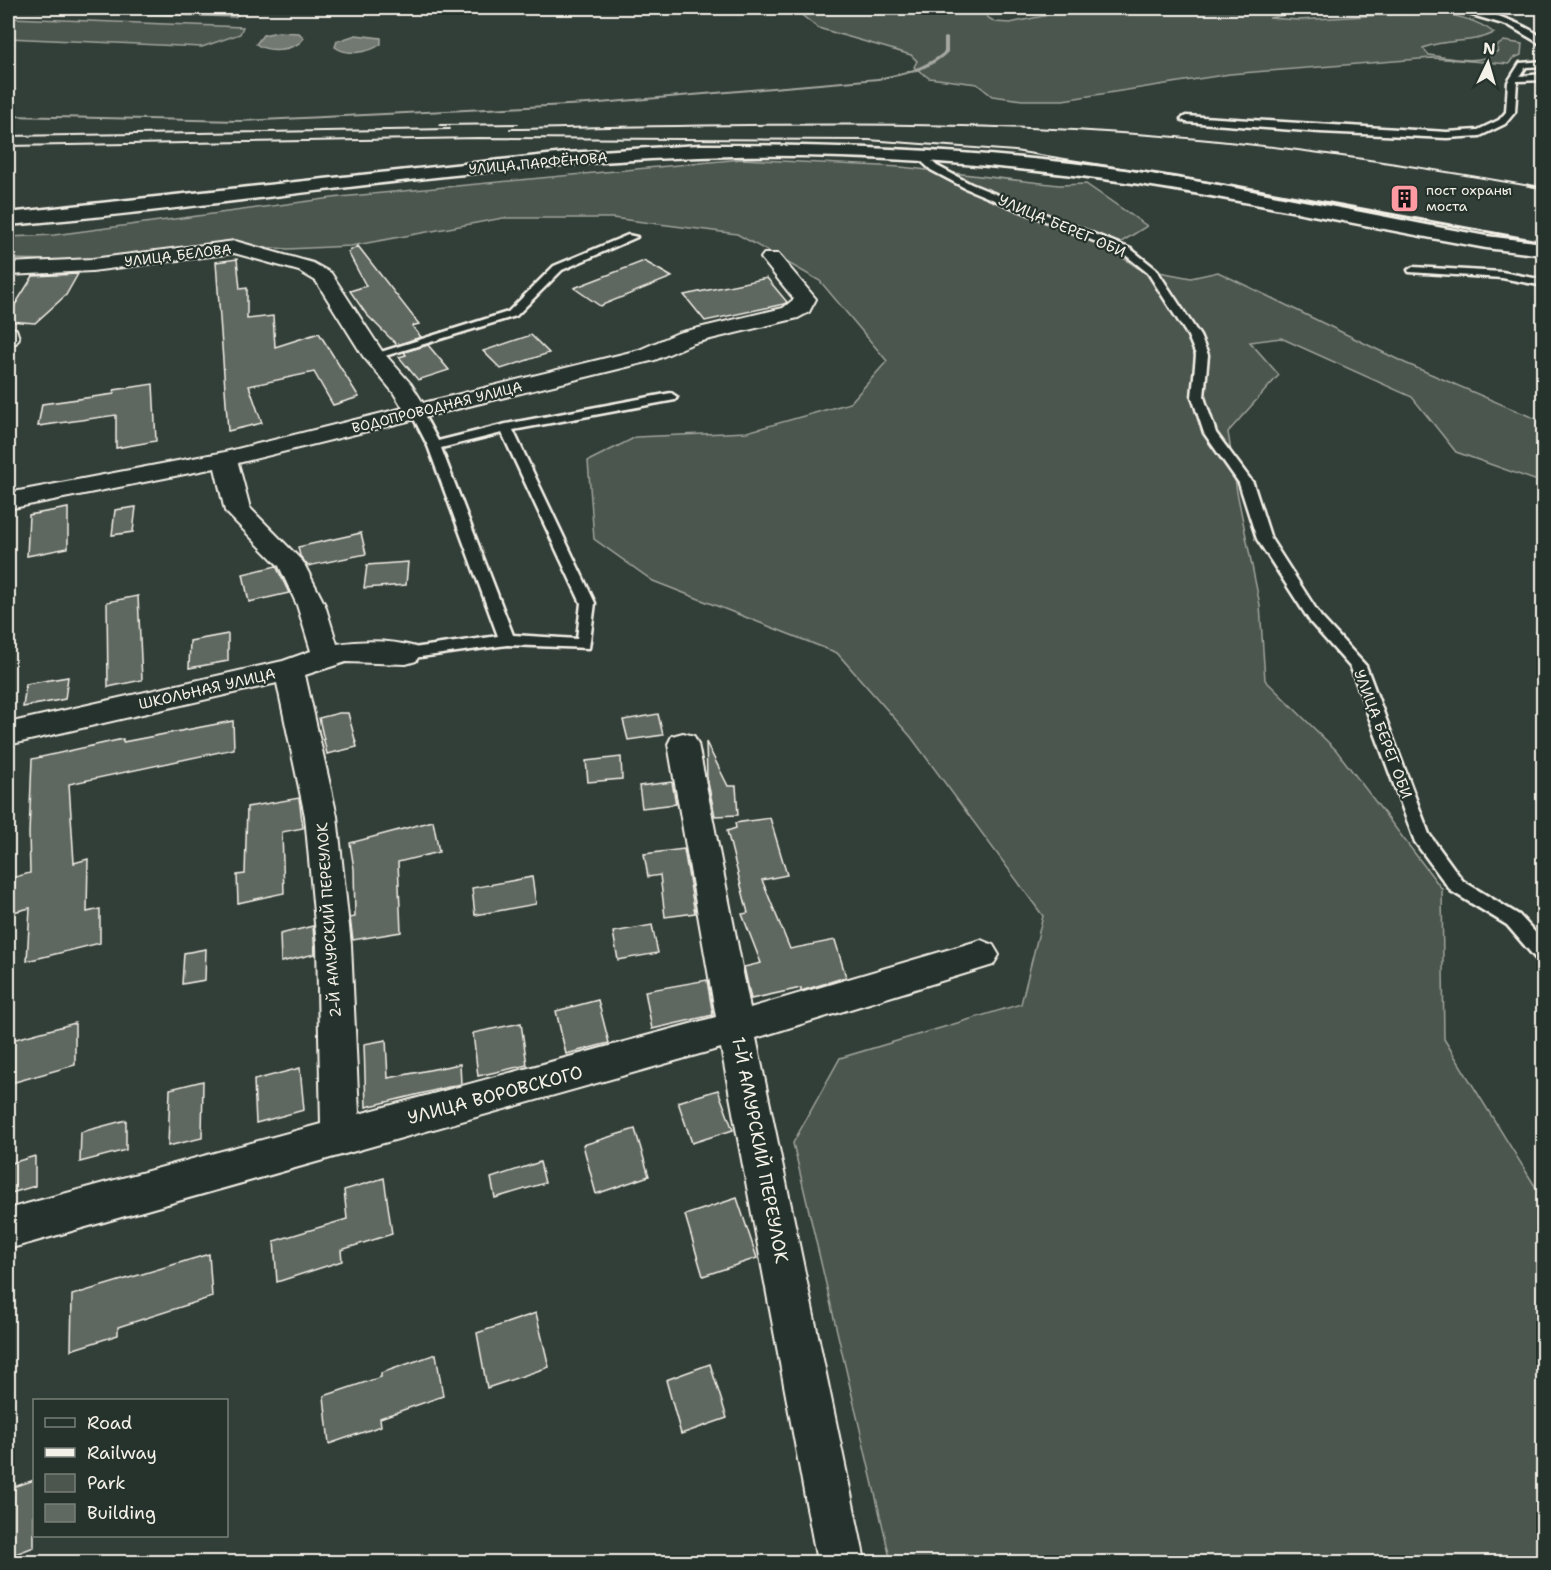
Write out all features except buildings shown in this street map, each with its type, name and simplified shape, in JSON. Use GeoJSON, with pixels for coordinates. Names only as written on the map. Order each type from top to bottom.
{"type":"FeatureCollection","features":[{"type":"Feature","properties":{"kind":"main road","name":"УЛИЦА ПАРФЁНОВА"},"geometry":{"type":"LineString","coordinates":[[8,219],[501,165],[633,154],[775,151],[922,157],[1070,169],[1187,186],[1486,242],[1544,249]]}},
{"type":"Feature","properties":{"kind":"street","name":"УЛИЦА БЕЛОВА"},"geometry":{"type":"LineString","coordinates":[[8,269],[92,265],[221,248],[246,249],[306,267],[324,277],[374,356],[403,388],[416,411]]}},
{"type":"Feature","properties":{"kind":"street","name":"ВОДОПРОВОДНАЯ УЛИЦА"},"geometry":{"type":"LineString","coordinates":[[8,501],[225,459],[647,356],[686,338],[790,313],[801,307],[805,299],[771,258]]}},
{"type":"Feature","properties":{"kind":"street"},"geometry":{"type":"LineString","coordinates":[[225,459],[238,511],[290,562],[311,605],[326,654]]}},
{"type":"Feature","properties":{"kind":"street","name":"ШКОЛЬНАЯ УЛИЦА"},"geometry":{"type":"LineString","coordinates":[[8,734],[290,670],[326,654],[365,650],[406,654]]}},
{"type":"Feature","properties":{"kind":"street","name":"2-Й АМУРСКИЙ ПЕРЕУЛОК"},"geometry":{"type":"LineString","coordinates":[[290,670],[321,816],[334,945],[341,1137]]}},
{"type":"Feature","properties":{"kind":"street","name":"1-Й АМУРСКИЙ ПЕРЕУЛОК"},"geometry":{"type":"LineString","coordinates":[[683,744],[839,1559]]}},
{"type":"Feature","properties":{"kind":"street","name":"УЛИЦА ВОРОВСКОГО"},"geometry":{"type":"LineString","coordinates":[[8,1229],[736,1028],[981,955]]}},
{"type":"Feature","properties":{"kind":"lane"},"geometry":{"type":"LineString","coordinates":[[1452,8],[1530,32],[1544,44]]}},
{"type":"Feature","properties":{"kind":"lane"},"geometry":{"type":"LineString","coordinates":[[1186,119],[1447,135],[1480,134],[1502,123],[1510,112],[1514,79],[1528,57],[1530,32]]}},
{"type":"Feature","properties":{"kind":"lane"},"geometry":{"type":"LineString","coordinates":[[1528,57],[1544,63]]}},
{"type":"Feature","properties":{"kind":"lane"},"geometry":{"type":"LineString","coordinates":[[1514,79],[1544,77]]}},
{"type":"Feature","properties":{"kind":"lane","name":"УЛИЦА БЕРЕГ ОБИ"},"geometry":{"type":"LineString","coordinates":[[922,157],[934,168],[968,186],[1126,252],[1152,271],[1194,336],[1202,355],[1198,398],[1210,433],[1246,483],[1264,539],[1316,620],[1358,666],[1380,720],[1421,837],[1457,886],[1513,920],[1544,955]]}},
{"type":"Feature","properties":{"kind":"lane"},"geometry":{"type":"LineString","coordinates":[[374,356],[512,314],[522,308],[531,294],[558,268],[632,237]]}},
{"type":"Feature","properties":{"kind":"lane"},"geometry":{"type":"LineString","coordinates":[[1413,270],[1502,275],[1544,284]]}},
{"type":"Feature","properties":{"kind":"lane"},"geometry":{"type":"LineString","coordinates":[[434,446],[506,428],[670,397]]}},
{"type":"Feature","properties":{"kind":"lane"},"geometry":{"type":"LineString","coordinates":[[416,411],[434,446],[507,640]]}},
{"type":"Feature","properties":{"kind":"lane"},"geometry":{"type":"LineString","coordinates":[[406,654],[507,640],[584,644],[588,603],[506,428]]}},
{"type":"Feature","properties":{"kind":"green space"},"geometry":{"type":"Polygon","coordinates":[[[781,8],[1001,8],[989,11],[987,17],[995,22],[1010,23],[1081,8],[1323,8],[1269,18],[1299,20],[1431,12],[1464,18],[1494,33],[1477,39],[1441,43],[1423,48],[1429,55],[1474,60],[1491,56],[1498,51],[1497,46],[1504,41],[1522,44],[1521,55],[1512,59],[1509,64],[1432,58],[1230,74],[1063,100],[1022,100],[992,96],[977,84],[929,78],[914,67],[917,61],[911,55],[818,28],[799,13],[781,8]]]}},
{"type":"Feature","properties":{"kind":"green space"},"geometry":{"type":"Polygon","coordinates":[[[8,19],[243,27],[240,34],[202,47],[8,38],[8,19]]]}},
{"type":"Feature","properties":{"kind":"green space"},"geometry":{"type":"Polygon","coordinates":[[[742,159],[901,167],[1059,185],[1086,184],[1147,226],[1110,249],[1138,268],[1191,278],[1218,272],[1405,363],[1543,422],[1543,483],[1456,452],[1412,397],[1281,338],[1250,342],[1279,375],[1228,432],[1237,492],[1260,605],[1265,680],[1336,750],[1442,889],[1444,1039],[1543,1199],[1543,1562],[891,1562],[793,1143],[840,1058],[1021,1004],[1043,916],[911,737],[837,653],[653,581],[594,539],[588,461],[636,437],[747,432],[850,403],[887,361],[820,281],[737,234],[612,218],[503,218],[351,246],[288,249],[232,245],[106,261],[8,259],[8,237],[54,235],[340,197],[742,159]]]}},
{"type":"Feature","properties":{"kind":"water"},"geometry":{"type":"Polygon","coordinates":[[[29,8],[245,8],[235,17],[25,10],[29,8]]]}},
{"type":"Feature","properties":{"kind":"water"},"geometry":{"type":"Polygon","coordinates":[[[278,32],[299,33],[304,38],[294,46],[281,49],[267,49],[256,44],[263,35],[278,32]]]}},
{"type":"Feature","properties":{"kind":"water"},"geometry":{"type":"Polygon","coordinates":[[[356,35],[381,38],[381,44],[370,50],[358,52],[346,52],[335,47],[337,41],[356,35]]]}},
{"type":"Feature","properties":{"kind":"waterway"},"geometry":{"type":"LineString","coordinates":[[8,116],[240,121],[588,104],[878,79],[914,71],[931,64],[946,52],[946,38]]}},
{"type":"Feature","properties":{"kind":"railway"},"geometry":{"type":"LineString","coordinates":[[440,125],[518,124]]}},
{"type":"Feature","properties":{"kind":"railway"},"geometry":{"type":"LineString","coordinates":[[510,129],[823,124],[1058,129],[1186,138],[1286,149],[1386,162],[1536,187]]}},
{"type":"Feature","properties":{"kind":"railway"},"geometry":{"type":"LineString","coordinates":[[8,136],[450,129]]}},
{"type":"Feature","properties":{"kind":"railway"},"geometry":{"type":"LineString","coordinates":[[8,146],[478,138],[868,140],[1015,151],[1239,187]]}},
{"type":"Feature","properties":{"kind":"railway"},"geometry":{"type":"LineString","coordinates":[[1231,185],[1544,242]]}},
{"type":"Feature","properties":{"kind":"railway"},"geometry":{"type":"LineString","coordinates":[[1527,185],[1544,188]]}},
{"type":"Feature","properties":{"kind":"place","name":"пост охраны моста"},"geometry":{"type":"Point","coordinates":[1405,198]}}]}
